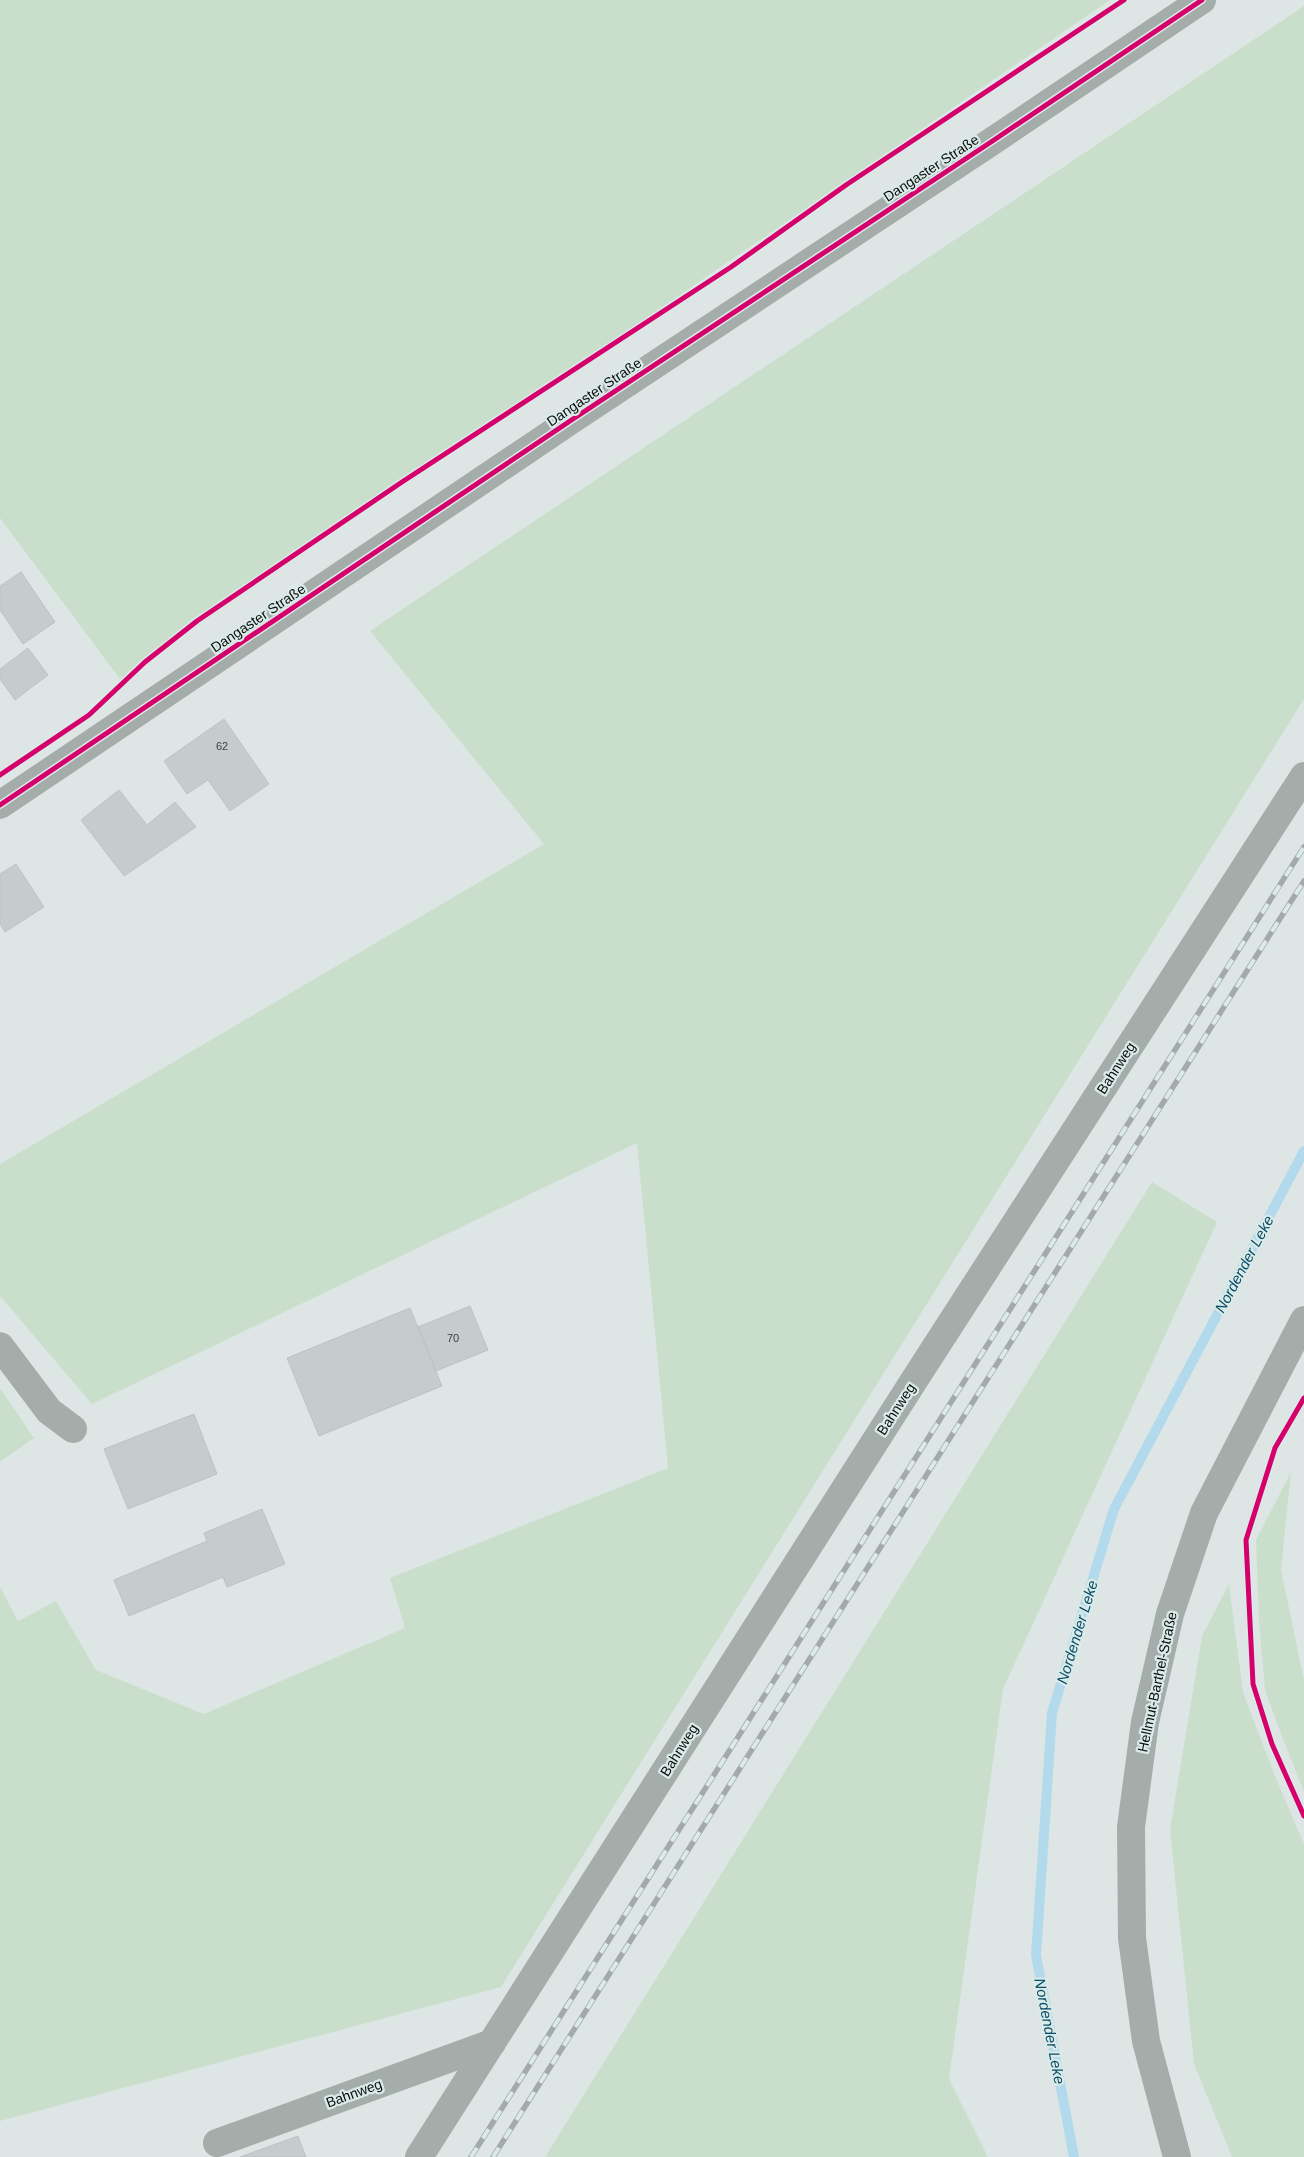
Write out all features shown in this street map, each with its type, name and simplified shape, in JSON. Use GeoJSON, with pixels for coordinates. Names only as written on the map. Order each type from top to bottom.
{"type":"FeatureCollection","features":[{"type":"Feature","properties":{"kind":"street","name":"Dangaster Straße"},"geometry":{"type":"LineString","coordinates":[[0,805],[565,424],[978,151],[1202,0]]}},
{"type":"Feature","properties":{"kind":"street","name":"Bahnweg"},"geometry":{"type":"LineString","coordinates":[[420,2157],[918,1374],[1304,776]]}},
{"type":"Feature","properties":{"kind":"street","name":"Hellmut-Barthel-Straße"},"geometry":{"type":"LineString","coordinates":[[1176,2157],[1146,2041],[1132,1938],[1131,1827],[1145,1722],[1170,1614],[1204,1513],[1304,1320]]}},
{"type":"Feature","properties":{"kind":"street"},"geometry":{"type":"LineString","coordinates":[[0,1346],[49,1411],[74,1429]]}},
{"type":"Feature","properties":{"kind":"street","name":"Bahnweg"},"geometry":{"type":"LineString","coordinates":[[217,2143],[492,2043]]}},
{"type":"Feature","properties":{"kind":"green space"},"geometry":{"type":"Polygon","coordinates":[[[0,0],[1110,0],[120,679],[0,518],[0,0]]]}},
{"type":"Feature","properties":{"kind":"green space"},"geometry":{"type":"Polygon","coordinates":[[[1304,6],[1304,699],[501,1987],[0,2121],[0,1587],[18,1621],[56,1601],[96,1670],[204,1714],[405,1628],[390,1578],[668,1468],[637,1143],[92,1404],[0,1296],[0,1164],[544,844],[370,631],[1304,6]]]}},
{"type":"Feature","properties":{"kind":"green space"},"geometry":{"type":"Polygon","coordinates":[[[1152,1182],[1217,1222],[1003,1689],[949,2079],[988,2157],[545,2157],[1152,1182]]]}},
{"type":"Feature","properties":{"kind":"green space"},"geometry":{"type":"Polygon","coordinates":[[[0,1388],[34,1438],[0,1462],[0,1388]]]}},
{"type":"Feature","properties":{"kind":"green space"},"geometry":{"type":"Polygon","coordinates":[[[1291,1472],[1281,1570],[1304,1680],[1304,1792],[1265,1690],[1259,1622],[1256,1540],[1291,1472]]]}},
{"type":"Feature","properties":{"kind":"green space"},"geometry":{"type":"Polygon","coordinates":[[[1229,1584],[1243,1692],[1275,1776],[1304,1844],[1304,2157],[1232,2157],[1194,2064],[1170,1830],[1202,1636],[1229,1584]]]}},
{"type":"Feature","properties":{"kind":"building"},"geometry":{"type":"Polygon","coordinates":[[[21,572],[55,622],[23,644],[0,610],[0,586],[21,572]]]}},
{"type":"Feature","properties":{"kind":"building"},"geometry":{"type":"Polygon","coordinates":[[[28,648],[48,675],[15,700],[0,679],[0,669],[28,648]]]}},
{"type":"Feature","properties":{"kind":"building"},"geometry":{"type":"Polygon","coordinates":[[[224,719],[269,784],[230,811],[208,780],[187,794],[164,761],[224,719]]]}},
{"type":"Feature","properties":{"kind":"building"},"geometry":{"type":"Polygon","coordinates":[[[119,790],[147,825],[175,802],[196,827],[124,876],[81,820],[119,790]]]}},
{"type":"Feature","properties":{"kind":"building"},"geometry":{"type":"Polygon","coordinates":[[[16,864],[44,907],[5,932],[0,924],[0,874],[16,864]]]}},
{"type":"Feature","properties":{"kind":"building"},"geometry":{"type":"Polygon","coordinates":[[[470,1306],[488,1350],[436,1371],[418,1327],[470,1306]]]}},
{"type":"Feature","properties":{"kind":"building"},"geometry":{"type":"Polygon","coordinates":[[[410,1308],[442,1386],[319,1436],[287,1358],[410,1308]]]}},
{"type":"Feature","properties":{"kind":"building"},"geometry":{"type":"Polygon","coordinates":[[[194,1414],[217,1474],[128,1509],[104,1449],[194,1414]]]}},
{"type":"Feature","properties":{"kind":"building"},"geometry":{"type":"Polygon","coordinates":[[[262,1509],[285,1564],[227,1587],[223,1577],[129,1616],[114,1580],[207,1541],[204,1533],[262,1509]]]}},
{"type":"Feature","properties":{"kind":"building"},"geometry":{"type":"Polygon","coordinates":[[[298,2136],[306,2157],[240,2157],[298,2136]]]}},
{"type":"Feature","properties":{"kind":"waterway","name":"Nordender Leke"},"geometry":{"type":"LineString","coordinates":[[1074,2157],[1036,1955],[1052,1713],[1114,1509],[1304,1151]]}},
{"type":"Feature","properties":{"kind":"railway"},"geometry":{"type":"LineString","coordinates":[[471,2157],[1304,847]]}},
{"type":"Feature","properties":{"kind":"railway"},"geometry":{"type":"LineString","coordinates":[[493,2157],[1304,881]]}},
{"type":"Feature","properties":{"kind":"cycle path"},"geometry":{"type":"LineString","coordinates":[[0,775],[89,715],[145,662],[197,621],[402,482],[731,267],[846,185],[1124,0]]}},
{"type":"Feature","properties":{"kind":"cycle path"},"geometry":{"type":"LineString","coordinates":[[0,805],[573,419],[1202,0]]}},
{"type":"Feature","properties":{"kind":"cycle path"},"geometry":{"type":"LineString","coordinates":[[1304,1398],[1275,1448],[1246,1540],[1253,1684],[1272,1744],[1304,1816]]}}]}
